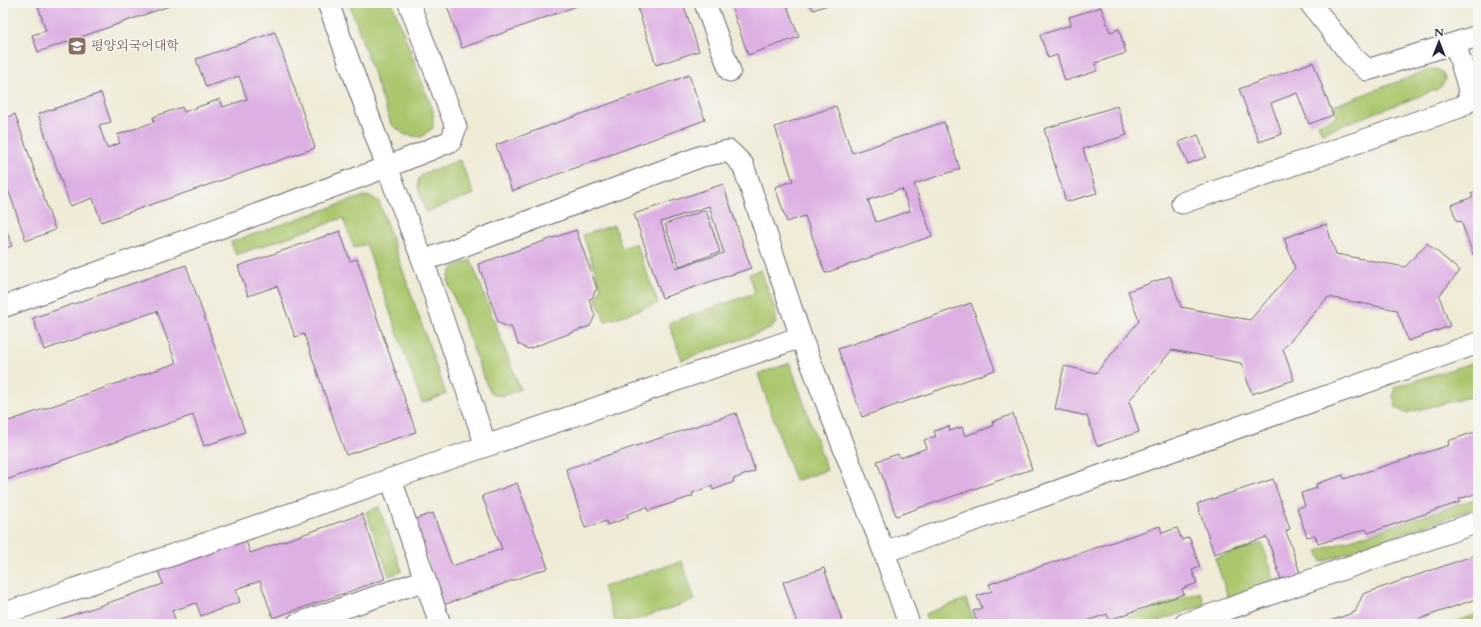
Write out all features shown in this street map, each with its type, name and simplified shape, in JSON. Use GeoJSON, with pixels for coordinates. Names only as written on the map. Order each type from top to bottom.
{"type":"FeatureCollection","features":[{"type":"Feature","properties":{"kind":"street"},"geometry":{"type":"LineString","coordinates":[[328,3],[387,167],[423,261],[486,446]]}},
{"type":"Feature","properties":{"kind":"street"},"geometry":{"type":"LineString","coordinates":[[3,307],[387,167],[451,141],[456,127],[409,3]]}},
{"type":"Feature","properties":{"kind":"street"},"geometry":{"type":"LineString","coordinates":[[705,3],[730,71]]}},
{"type":"Feature","properties":{"kind":"street"},"geometry":{"type":"LineString","coordinates":[[1310,3],[1350,54],[1367,70],[1478,36]]}},
{"type":"Feature","properties":{"kind":"street"},"geometry":{"type":"LineString","coordinates":[[1182,203],[1460,107],[1470,100],[1468,86],[1455,43]]}},
{"type":"Feature","properties":{"kind":"street"},"geometry":{"type":"LineString","coordinates":[[423,261],[702,156],[729,151],[743,165],[802,337],[910,624]]}},
{"type":"Feature","properties":{"kind":"street"},"geometry":{"type":"LineString","coordinates":[[6,617],[391,478],[802,337]]}},
{"type":"Feature","properties":{"kind":"street"},"geometry":{"type":"LineString","coordinates":[[884,552],[1478,344]]}},
{"type":"Feature","properties":{"kind":"street"},"geometry":{"type":"LineString","coordinates":[[391,478],[440,624]]}},
{"type":"Feature","properties":{"kind":"street"},"geometry":{"type":"LineString","coordinates":[[1185,624],[1478,522]]}},
{"type":"Feature","properties":{"kind":"street"},"geometry":{"type":"LineString","coordinates":[[297,624],[425,580]]}},
{"type":"Feature","properties":{"kind":"green space"},"geometry":{"type":"Polygon","coordinates":[[[349,3],[392,3],[433,111],[433,128],[421,137],[405,135],[391,124],[349,3]]]}},
{"type":"Feature","properties":{"kind":"green space"},"geometry":{"type":"Polygon","coordinates":[[[1431,69],[1436,69],[1443,73],[1445,79],[1442,86],[1438,89],[1322,133],[1318,124],[1337,117],[1333,106],[1431,69]]]}},
{"type":"Feature","properties":{"kind":"green space"},"geometry":{"type":"Polygon","coordinates":[[[460,160],[474,194],[426,212],[418,188],[418,179],[424,173],[460,160]]]}},
{"type":"Feature","properties":{"kind":"green space"},"geometry":{"type":"Polygon","coordinates":[[[364,196],[372,197],[379,202],[446,394],[422,403],[366,244],[354,248],[343,218],[236,255],[231,242],[364,196]]]}},
{"type":"Feature","properties":{"kind":"green space"},"geometry":{"type":"Polygon","coordinates":[[[614,225],[622,248],[636,243],[658,303],[605,322],[596,299],[601,288],[583,235],[614,225]]]}},
{"type":"Feature","properties":{"kind":"green space"},"geometry":{"type":"Polygon","coordinates":[[[471,260],[520,389],[503,396],[492,394],[487,386],[448,282],[450,272],[455,266],[471,260]]]}},
{"type":"Feature","properties":{"kind":"green space"},"geometry":{"type":"Polygon","coordinates":[[[761,270],[776,312],[776,323],[767,330],[682,360],[669,323],[755,293],[749,274],[761,270]]]}},
{"type":"Feature","properties":{"kind":"green space"},"geometry":{"type":"Polygon","coordinates":[[[1478,361],[1478,395],[1405,413],[1396,407],[1393,396],[1395,387],[1478,361]]]}},
{"type":"Feature","properties":{"kind":"green space"},"geometry":{"type":"Polygon","coordinates":[[[790,363],[827,470],[795,481],[758,374],[790,363]]]}},
{"type":"Feature","properties":{"kind":"green space"},"geometry":{"type":"Polygon","coordinates":[[[1478,498],[1478,507],[1322,562],[1317,551],[1478,498]]]}},
{"type":"Feature","properties":{"kind":"green space"},"geometry":{"type":"Polygon","coordinates":[[[379,507],[402,571],[389,576],[366,512],[379,507]]]}},
{"type":"Feature","properties":{"kind":"green space"},"geometry":{"type":"Polygon","coordinates":[[[1262,543],[1276,584],[1229,600],[1215,558],[1262,543]]]}},
{"type":"Feature","properties":{"kind":"green space"},"geometry":{"type":"Polygon","coordinates":[[[682,561],[695,600],[623,624],[616,624],[603,587],[682,561]]]}},
{"type":"Feature","properties":{"kind":"green space"},"geometry":{"type":"Polygon","coordinates":[[[1200,592],[1205,605],[1149,624],[1107,624],[1200,592]]]}},
{"type":"Feature","properties":{"kind":"green space"},"geometry":{"type":"Polygon","coordinates":[[[966,599],[975,624],[928,624],[925,614],[966,599]]]}},
{"type":"Feature","properties":{"kind":"green space"},"geometry":{"type":"Polygon","coordinates":[[[1478,614],[1478,624],[1447,624],[1478,614]]]}},
{"type":"Feature","properties":{"kind":"building"},"geometry":{"type":"Polygon","coordinates":[[[37,3],[178,3],[38,52],[32,35],[46,31],[37,3]]]}},
{"type":"Feature","properties":{"kind":"building"},"geometry":{"type":"Polygon","coordinates":[[[455,3],[585,3],[462,48],[447,6],[455,3]]]}},
{"type":"Feature","properties":{"kind":"building"},"geometry":{"type":"Polygon","coordinates":[[[656,3],[683,3],[699,51],[656,65],[638,9],[656,3]]]}},
{"type":"Feature","properties":{"kind":"building"},"geometry":{"type":"Polygon","coordinates":[[[730,3],[786,3],[799,37],[748,55],[730,3]]]}},
{"type":"Feature","properties":{"kind":"building"},"geometry":{"type":"Polygon","coordinates":[[[810,3],[833,3],[813,10],[810,3]]]}},
{"type":"Feature","properties":{"kind":"building"},"geometry":{"type":"Polygon","coordinates":[[[1101,7],[1110,32],[1119,29],[1126,53],[1095,63],[1097,71],[1065,81],[1057,55],[1048,58],[1040,35],[1071,25],[1069,17],[1101,7]]]}},
{"type":"Feature","properties":{"kind":"building"},"geometry":{"type":"Polygon","coordinates":[[[275,32],[315,148],[101,222],[93,198],[70,206],[38,114],[101,93],[111,122],[99,125],[107,148],[120,143],[117,135],[154,122],[153,117],[182,107],[184,112],[220,99],[223,107],[247,99],[239,76],[206,87],[196,59],[275,32]]]}},
{"type":"Feature","properties":{"kind":"building"},"geometry":{"type":"Polygon","coordinates":[[[1313,62],[1333,115],[1309,124],[1297,93],[1271,103],[1282,134],[1259,142],[1239,89],[1313,62]]]}},
{"type":"Feature","properties":{"kind":"building"},"geometry":{"type":"Polygon","coordinates":[[[689,75],[705,120],[512,191],[496,145],[689,75]]]}},
{"type":"Feature","properties":{"kind":"building"},"geometry":{"type":"Polygon","coordinates":[[[836,106],[852,153],[944,122],[960,169],[914,184],[932,236],[825,273],[805,216],[787,222],[775,187],[793,181],[775,127],[836,106]],[[902,189],[868,200],[876,222],[910,211],[902,189]]]}},
{"type":"Feature","properties":{"kind":"building"},"geometry":{"type":"Polygon","coordinates":[[[1117,106],[1127,135],[1083,149],[1097,193],[1066,202],[1044,129],[1117,106]]]}},
{"type":"Feature","properties":{"kind":"building"},"geometry":{"type":"Polygon","coordinates":[[[15,114],[55,230],[26,241],[3,175],[3,119],[15,114]]]}},
{"type":"Feature","properties":{"kind":"building"},"geometry":{"type":"Polygon","coordinates":[[[1198,135],[1206,157],[1188,164],[1179,142],[1198,135]]]}},
{"type":"Feature","properties":{"kind":"building"},"geometry":{"type":"Polygon","coordinates":[[[723,184],[751,268],[662,298],[634,214],[723,184]],[[709,206],[661,222],[676,268],[724,253],[709,206]]]}},
{"type":"Feature","properties":{"kind":"building"},"geometry":{"type":"Polygon","coordinates":[[[1478,191],[1478,252],[1473,254],[1461,221],[1457,222],[1451,205],[1473,197],[1471,194],[1478,191]]]}},
{"type":"Feature","properties":{"kind":"building"},"geometry":{"type":"Polygon","coordinates":[[[706,210],[720,252],[679,266],[665,224],[706,210]]]}},
{"type":"Feature","properties":{"kind":"building"},"geometry":{"type":"Polygon","coordinates":[[[3,220],[12,246],[3,249],[3,220]]]}},
{"type":"Feature","properties":{"kind":"building"},"geometry":{"type":"Polygon","coordinates":[[[1326,224],[1336,254],[1405,267],[1427,243],[1460,271],[1439,296],[1450,326],[1408,341],[1397,310],[1328,297],[1283,349],[1294,380],[1252,394],[1241,363],[1172,350],[1129,401],[1139,432],[1097,446],[1087,416],[1055,409],[1064,366],[1096,373],[1139,321],[1128,291],[1170,276],[1181,307],[1250,320],[1295,268],[1284,238],[1326,224]]]}},
{"type":"Feature","properties":{"kind":"building"},"geometry":{"type":"Polygon","coordinates":[[[576,230],[597,288],[592,298],[589,299],[595,316],[590,326],[528,349],[518,344],[511,326],[509,328],[498,322],[478,264],[576,230]]]}},
{"type":"Feature","properties":{"kind":"building"},"geometry":{"type":"Polygon","coordinates":[[[340,231],[350,261],[357,259],[416,432],[346,455],[304,334],[295,337],[277,286],[248,296],[238,266],[340,231]]]}},
{"type":"Feature","properties":{"kind":"building"},"geometry":{"type":"Polygon","coordinates":[[[186,265],[245,432],[204,446],[193,415],[3,481],[3,423],[176,363],[157,311],[44,350],[33,318],[186,265]]]}},
{"type":"Feature","properties":{"kind":"building"},"geometry":{"type":"Polygon","coordinates":[[[971,303],[995,370],[862,417],[838,349],[971,303]]]}},
{"type":"Feature","properties":{"kind":"building"},"geometry":{"type":"Polygon","coordinates":[[[736,413],[755,471],[733,479],[734,482],[713,490],[712,486],[692,493],[693,496],[648,511],[647,507],[627,514],[628,518],[607,525],[606,521],[585,528],[566,469],[736,413]]]}},
{"type":"Feature","properties":{"kind":"building"},"geometry":{"type":"Polygon","coordinates":[[[1013,414],[1032,469],[896,516],[877,461],[898,454],[900,458],[927,448],[924,440],[936,436],[934,431],[949,426],[950,431],[962,427],[965,436],[993,426],[992,422],[1013,414]]]}},
{"type":"Feature","properties":{"kind":"building"},"geometry":{"type":"Polygon","coordinates":[[[1475,432],[1476,436],[1478,435],[1478,493],[1459,499],[1460,502],[1368,533],[1366,529],[1318,544],[1315,535],[1307,537],[1297,508],[1305,506],[1301,493],[1317,488],[1316,484],[1343,475],[1344,479],[1449,445],[1448,441],[1475,432]]]}},
{"type":"Feature","properties":{"kind":"building"},"geometry":{"type":"Polygon","coordinates":[[[1273,479],[1290,529],[1286,531],[1301,576],[1282,582],[1267,537],[1214,554],[1197,504],[1273,479]]]}},
{"type":"Feature","properties":{"kind":"building"},"geometry":{"type":"Polygon","coordinates":[[[517,483],[548,568],[443,605],[413,520],[433,513],[452,566],[502,549],[482,496],[517,483]]]}},
{"type":"Feature","properties":{"kind":"building"},"geometry":{"type":"Polygon","coordinates":[[[362,514],[385,579],[273,618],[260,581],[236,589],[240,602],[201,616],[196,603],[172,611],[177,624],[53,624],[52,622],[163,584],[157,568],[245,538],[250,553],[362,514]]]}},
{"type":"Feature","properties":{"kind":"building"},"geometry":{"type":"Polygon","coordinates":[[[1160,526],[1162,533],[1177,528],[1182,540],[1189,537],[1200,567],[1192,570],[1197,583],[1182,589],[1184,594],[1109,620],[1107,614],[1087,621],[1088,624],[978,624],[973,611],[982,608],[977,596],[992,591],[989,584],[1160,526]]]}},
{"type":"Feature","properties":{"kind":"building"},"geometry":{"type":"Polygon","coordinates":[[[1478,554],[1478,598],[1406,624],[1322,624],[1355,612],[1363,594],[1478,554]]]}},
{"type":"Feature","properties":{"kind":"building"},"geometry":{"type":"Polygon","coordinates":[[[824,568],[842,620],[831,624],[797,624],[783,582],[824,568]]]}},
{"type":"Feature","properties":{"kind":"place","name":"평양외국어대학"},"geometry":{"type":"Point","coordinates":[77,46]}}]}
